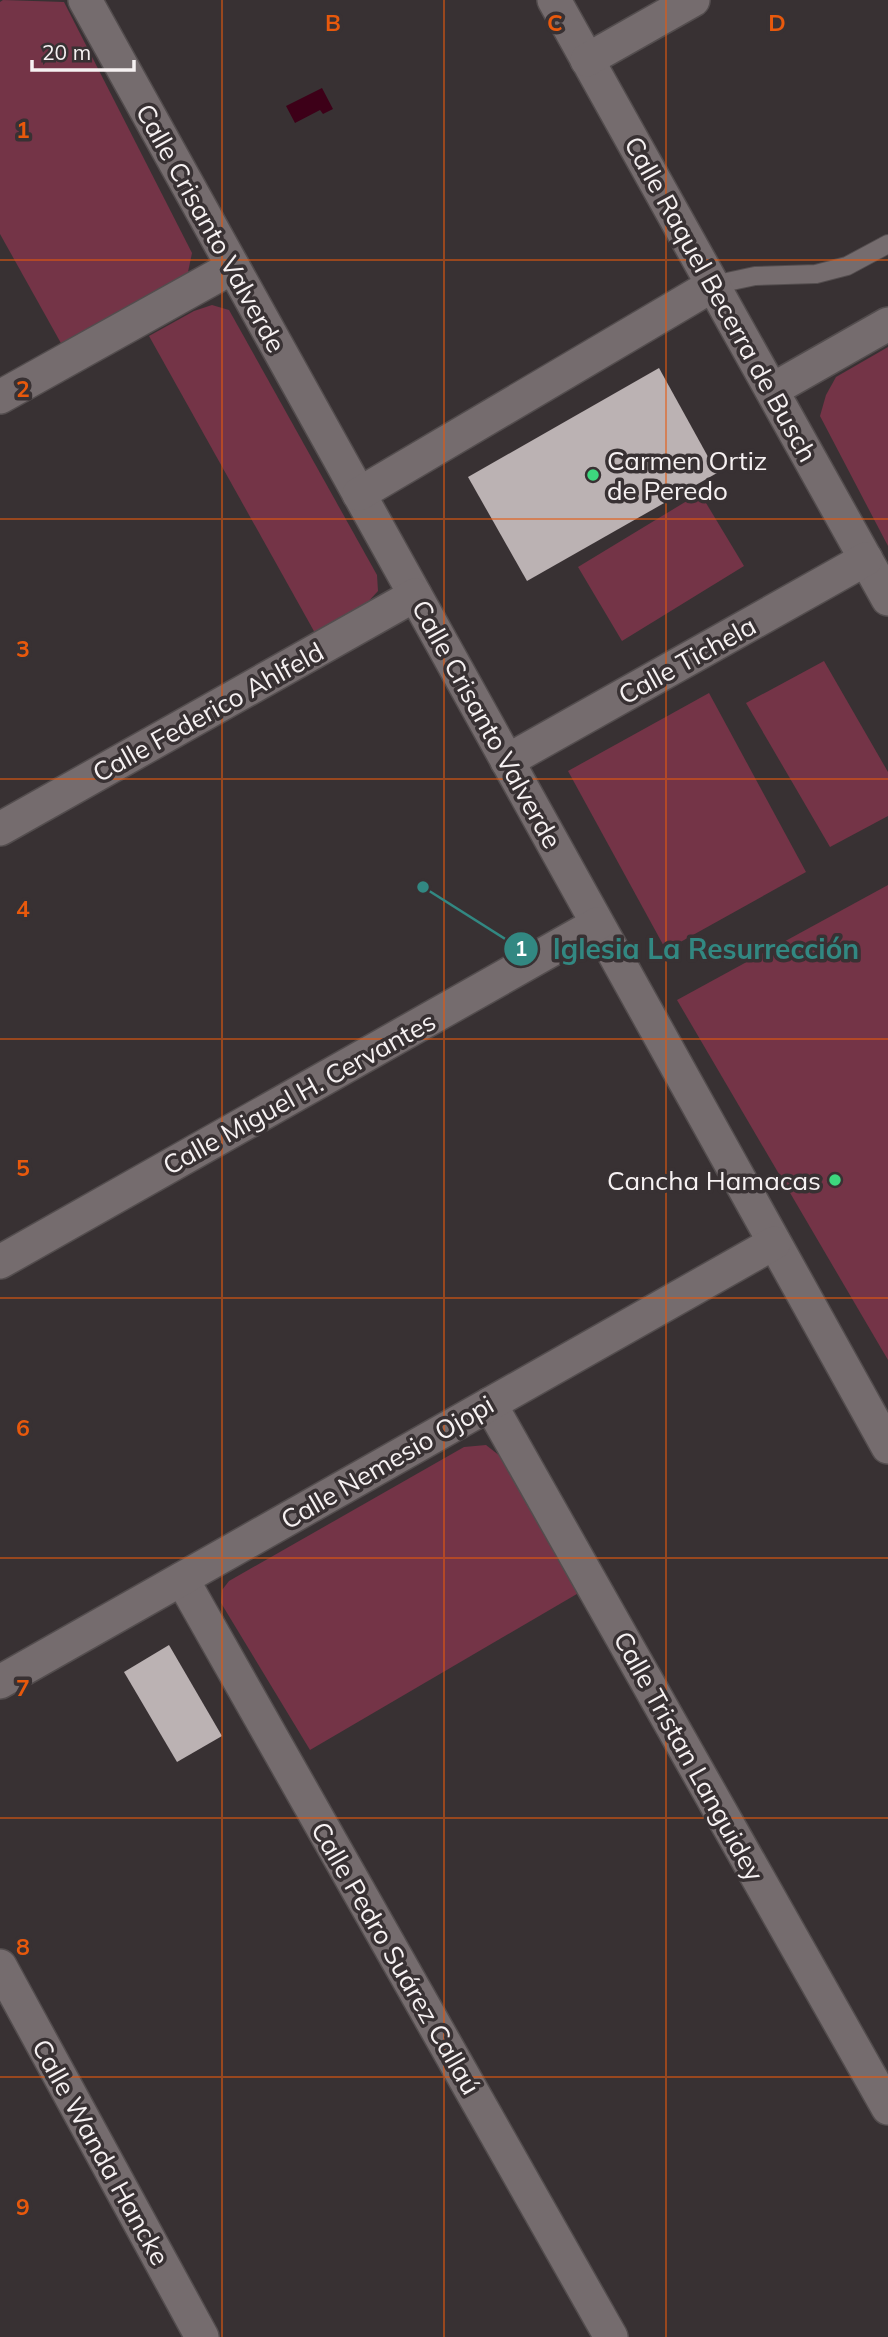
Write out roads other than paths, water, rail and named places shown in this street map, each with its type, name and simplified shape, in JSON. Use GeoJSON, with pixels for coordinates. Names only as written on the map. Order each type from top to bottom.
{"type":"FeatureCollection","features":[{"type":"Feature","properties":{"kind":"street","name":"Calle Crisanto Valverde"},"geometry":{"type":"LineString","coordinates":[[85,0],[888,1447]]}},
{"type":"Feature","properties":{"kind":"street","name":"Calle Raquel Becerra de Busch"},"geometry":{"type":"LineString","coordinates":[[554,0],[888,599]]}},
{"type":"Feature","properties":{"kind":"street"},"geometry":{"type":"LineString","coordinates":[[587,60],[693,0]]}},
{"type":"Feature","properties":{"kind":"street"},"geometry":{"type":"LineString","coordinates":[[0,397],[233,267]]}},
{"type":"Feature","properties":{"kind":"street"},"geometry":{"type":"LineString","coordinates":[[359,494],[713,285]]}},
{"type":"Feature","properties":{"kind":"street"},"geometry":{"type":"LineString","coordinates":[[772,390],[888,324]]}},
{"type":"Feature","properties":{"kind":"street","name":"Calle Tichela"},"geometry":{"type":"LineString","coordinates":[[508,761],[866,559]]}},
{"type":"Feature","properties":{"kind":"street","name":"Calle Federico Ahlfeld"},"geometry":{"type":"LineString","coordinates":[[0,829],[415,595]]}},
{"type":"Feature","properties":{"kind":"street","name":"Calle Miguel H. Cervantes"},"geometry":{"type":"LineString","coordinates":[[0,1262],[597,924]]}},
{"type":"Feature","properties":{"kind":"street","name":"Calle Nemesio Ojopi"},"geometry":{"type":"LineString","coordinates":[[0,1682],[775,1242]]}},
{"type":"Feature","properties":{"kind":"street","name":"Calle Tristan Languidey"},"geometry":{"type":"LineString","coordinates":[[490,1404],[888,2108]]}},
{"type":"Feature","properties":{"kind":"street","name":"Calle Pedro Suárez Callaú"},"geometry":{"type":"LineString","coordinates":[[182,1579],[611,2337]]}},
{"type":"Feature","properties":{"kind":"street","name":"Calle Wanda Hancke"},"geometry":{"type":"LineString","coordinates":[[0,1966],[202,2337]]}},
{"type":"Feature","properties":{"kind":"lane"},"geometry":{"type":"LineString","coordinates":[[713,285],[755,276],[816,274],[847,266],[888,244]]}},
{"type":"Feature","properties":{"kind":"place","name":"Carmen Ortiz de Peredo"},"geometry":{"type":"Point","coordinates":[593,475]}},
{"type":"Feature","properties":{"kind":"place","name":"Iglesia La Resurrección"},"geometry":{"type":"Point","coordinates":[423,887]}},
{"type":"Feature","properties":{"kind":"place","name":"Cancha Hamacas"},"geometry":{"type":"Point","coordinates":[835,1180]}}]}
